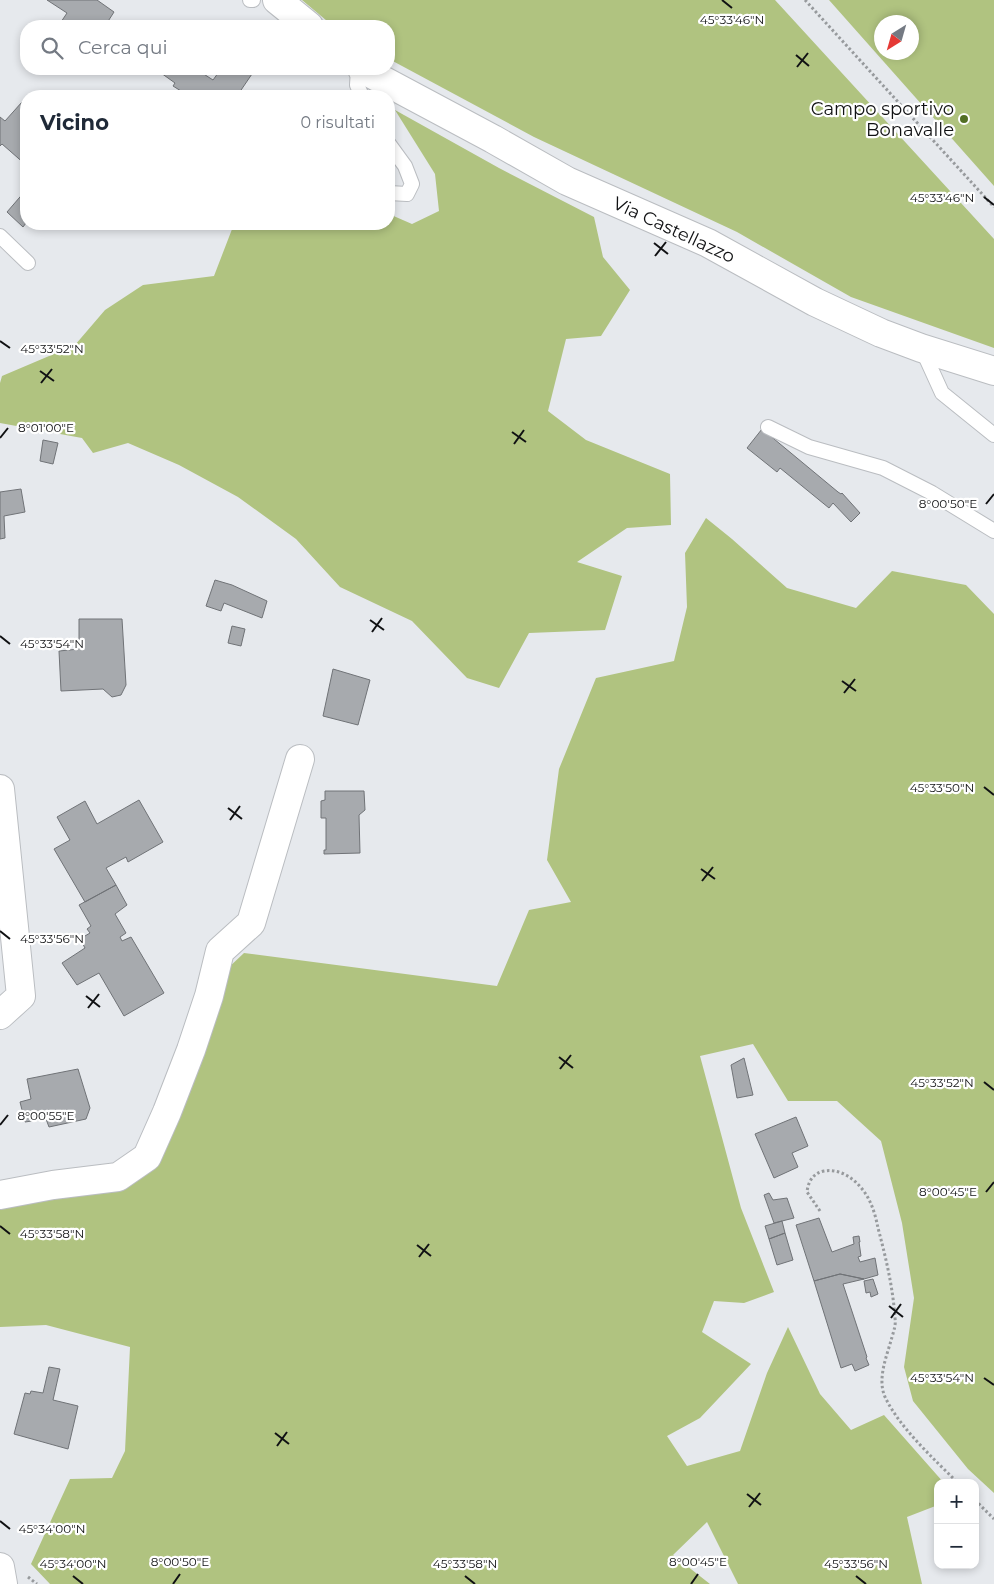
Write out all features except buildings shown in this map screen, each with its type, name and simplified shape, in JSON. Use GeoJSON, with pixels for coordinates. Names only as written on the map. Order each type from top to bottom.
{"type":"FeatureCollection","features":[{"type":"Feature","properties":{"kind":"street"},"geometry":{"type":"LineString","coordinates":[[277,0],[302,20]]}},
{"type":"Feature","properties":{"kind":"street","name":"Via Castellazzo"},"geometry":{"type":"LineString","coordinates":[[372,75],[493,138],[567,181],[708,243],[815,302],[881,333],[994,371]]}},
{"type":"Feature","properties":{"kind":"street"},"geometry":{"type":"LineString","coordinates":[[0,1195],[54,1185],[118,1177],[147,1156],[167,1112],[191,1050],[209,996],[220,951],[251,923],[300,759]]}},
{"type":"Feature","properties":{"kind":"street"},"geometry":{"type":"LineString","coordinates":[[0,788],[21,996],[0,1015]]}},
{"type":"Feature","properties":{"kind":"street"},"geometry":{"type":"LineString","coordinates":[[0,1567],[3,1584]]}},
{"type":"Feature","properties":{"kind":"lane"},"geometry":{"type":"LineString","coordinates":[[359,75],[357,85],[359,90]]}},
{"type":"Feature","properties":{"kind":"lane"},"geometry":{"type":"LineString","coordinates":[[395,152],[405,166],[412,184],[407,194],[395,193]]}},
{"type":"Feature","properties":{"kind":"lane"},"geometry":{"type":"LineString","coordinates":[[0,236],[28,263]]}},
{"type":"Feature","properties":{"kind":"lane"},"geometry":{"type":"LineString","coordinates":[[921,348],[942,393],[994,434]]}},
{"type":"Feature","properties":{"kind":"lane"},"geometry":{"type":"LineString","coordinates":[[768,427],[809,447],[883,468],[932,493],[994,531]]}},
{"type":"Feature","properties":{"kind":"path"},"geometry":{"type":"LineString","coordinates":[[805,0],[994,207]]}},
{"type":"Feature","properties":{"kind":"path"},"geometry":{"type":"LineString","coordinates":[[820,1211],[806,1192],[808,1184],[814,1175],[822,1171],[838,1170],[854,1181],[867,1196],[874,1212],[884,1251],[894,1300],[896,1323],[883,1368],[882,1387],[886,1399],[906,1428],[954,1479]]}},
{"type":"Feature","properties":{"kind":"path"},"geometry":{"type":"LineString","coordinates":[[979,1504],[994,1519]]}},
{"type":"Feature","properties":{"kind":"green space"},"geometry":{"type":"Polygon","coordinates":[[[302,0],[775,0],[994,239],[994,348],[851,297],[737,232],[534,137],[395,62],[395,20],[326,20],[302,0]]]}},
{"type":"Feature","properties":{"kind":"green space","name":"Campo sportivo Bonavalle"},"geometry":{"type":"Polygon","coordinates":[[[829,0],[994,0],[994,186],[882,60],[919,60],[919,15],[874,15],[874,51],[829,0]]]}},
{"type":"Feature","properties":{"kind":"green space"},"geometry":{"type":"Polygon","coordinates":[[[395,110],[499,168],[594,217],[603,257],[630,290],[601,336],[566,339],[548,411],[586,440],[670,474],[671,525],[627,528],[577,562],[622,576],[605,630],[529,633],[499,688],[467,678],[412,621],[340,587],[296,539],[238,497],[179,465],[128,443],[93,453],[82,438],[0,423],[0,383],[2,376],[75,345],[105,310],[143,285],[214,276],[232,230],[395,230],[395,217],[412,224],[439,211],[435,174],[395,110]]]}},
{"type":"Feature","properties":{"kind":"green space"},"geometry":{"type":"Polygon","coordinates":[[[706,518],[787,588],[856,608],[892,571],[966,585],[994,614],[994,1493],[968,1469],[913,1401],[904,1367],[914,1298],[902,1223],[881,1141],[837,1101],[788,1101],[753,1044],[700,1056],[741,1208],[774,1292],[744,1303],[714,1301],[702,1332],[751,1364],[700,1418],[667,1436],[687,1466],[740,1451],[767,1373],[788,1327],[820,1394],[851,1430],[884,1415],[940,1479],[934,1479],[934,1507],[907,1517],[922,1584],[738,1584],[707,1522],[673,1555],[710,1584],[50,1584],[31,1564],[70,1479],[112,1478],[125,1451],[130,1347],[46,1325],[0,1327],[0,1204],[137,1179],[227,969],[244,953],[497,986],[529,910],[571,902],[547,860],[559,769],[596,678],[674,661],[687,607],[685,553],[706,518]]]}},
{"type":"Feature","properties":{"kind":"place","name":"Campo sportivo Bonavalle"},"geometry":{"type":"Point","coordinates":[964,119]}}]}
